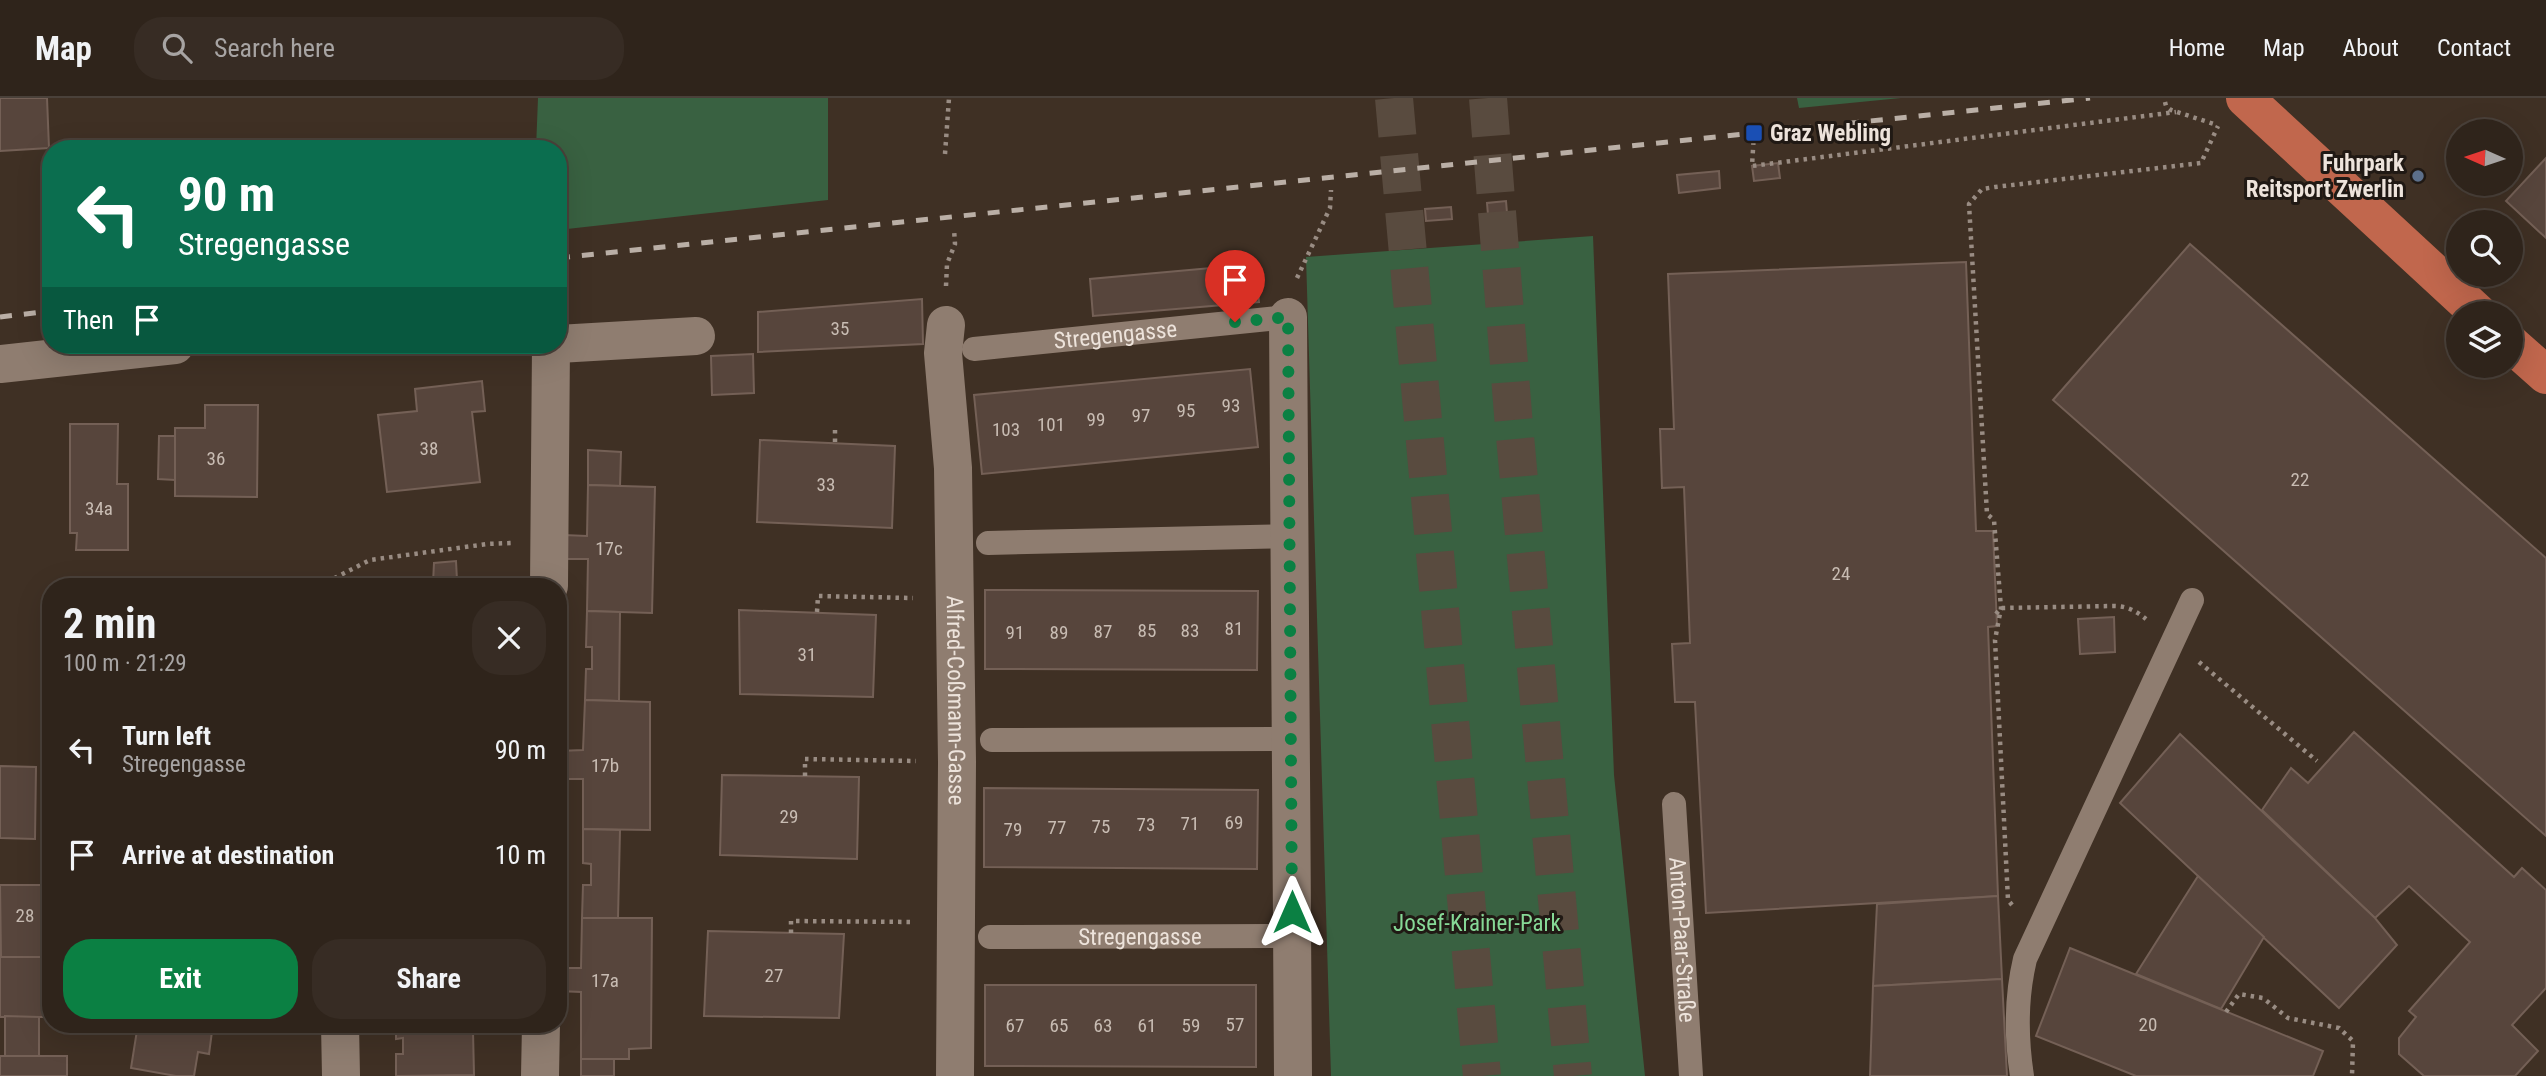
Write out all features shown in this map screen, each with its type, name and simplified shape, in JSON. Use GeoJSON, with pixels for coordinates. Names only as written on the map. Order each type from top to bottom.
{"type":"FeatureCollection","features":[{"type":"Feature","properties":{"kind":"main road"},"geometry":{"type":"LineString","coordinates":[[2236,112],[2464,301]]}},
{"type":"Feature","properties":{"kind":"main road"},"geometry":{"type":"LineString","coordinates":[[2523,355],[2546,375]]}},
{"type":"Feature","properties":{"kind":"street"},"geometry":{"type":"LineString","coordinates":[[1288,317],[1293,1076]]}},
{"type":"Feature","properties":{"kind":"street"},"geometry":{"type":"LineString","coordinates":[[567,343],[696,336]]}},
{"type":"Feature","properties":{"kind":"street","name":"Alfred-Coßmann-Gasse"},"geometry":{"type":"LineString","coordinates":[[955,1076],[957,762],[953,468],[943,353],[960,337]]}},
{"type":"Feature","properties":{"kind":"street"},"geometry":{"type":"LineString","coordinates":[[0,364],[92,354]]}},
{"type":"Feature","properties":{"kind":"street"},"geometry":{"type":"LineString","coordinates":[[549,578],[551,354]]}},
{"type":"Feature","properties":{"kind":"street"},"geometry":{"type":"LineString","coordinates":[[340,1033],[341,1076]]}},
{"type":"Feature","properties":{"kind":"street"},"geometry":{"type":"LineString","coordinates":[[540,1076],[541,1033]]}},
{"type":"Feature","properties":{"kind":"lane","name":"Stregengasse"},"geometry":{"type":"LineString","coordinates":[[960,337],[1288,317]]}},
{"type":"Feature","properties":{"kind":"lane"},"geometry":{"type":"LineString","coordinates":[[988,543],[1289,536]]}},
{"type":"Feature","properties":{"kind":"lane"},"geometry":{"type":"LineString","coordinates":[[2022,1076],[2018,1019],[2019,986],[2025,959],[2192,600]]}},
{"type":"Feature","properties":{"kind":"lane"},"geometry":{"type":"LineString","coordinates":[[992,740],[1290,739]]}},
{"type":"Feature","properties":{"kind":"lane","name":"Anton-Paar-Straße"},"geometry":{"type":"LineString","coordinates":[[1674,804],[1691,1076]]}},
{"type":"Feature","properties":{"kind":"lane","name":"Stregengasse"},"geometry":{"type":"LineString","coordinates":[[990,937],[1292,936]]}},
{"type":"Feature","properties":{"kind":"path"},"geometry":{"type":"LineString","coordinates":[[945,154],[949,98]]}},
{"type":"Feature","properties":{"kind":"path"},"geometry":{"type":"LineString","coordinates":[[2165,102],[2168,108],[2218,125]]}},
{"type":"Feature","properties":{"kind":"path"},"geometry":{"type":"LineString","coordinates":[[1754,133],[1752,166],[2176,111]]}},
{"type":"Feature","properties":{"kind":"path"},"geometry":{"type":"LineString","coordinates":[[2035,940],[2008,900],[1994,640],[2001,608],[1994,520],[1987,514],[1969,204],[1982,189],[2201,163],[2218,125],[2236,112]]}},
{"type":"Feature","properties":{"kind":"path"},"geometry":{"type":"LineString","coordinates":[[1288,317],[1293,286],[1330,208],[1331,190]]}},
{"type":"Feature","properties":{"kind":"path"},"geometry":{"type":"LineString","coordinates":[[954,229],[955,244],[946,269],[960,337]]}},
{"type":"Feature","properties":{"kind":"path"},"geometry":{"type":"LineString","coordinates":[[835,430],[835,443]]}},
{"type":"Feature","properties":{"kind":"path"},"geometry":{"type":"LineString","coordinates":[[335,578],[370,560],[487,544],[550,542]]}},
{"type":"Feature","properties":{"kind":"path"},"geometry":{"type":"LineString","coordinates":[[817,612],[818,596],[954,599]]}},
{"type":"Feature","properties":{"kind":"path"},"geometry":{"type":"LineString","coordinates":[[805,776],[805,759],[957,762]]}},
{"type":"Feature","properties":{"kind":"path"},"geometry":{"type":"LineString","coordinates":[[791,933],[791,920],[956,923]]}},
{"type":"Feature","properties":{"kind":"path"},"geometry":{"type":"LineString","coordinates":[[2227,1012],[2239,994],[2250,995],[2263,998],[2288,1018],[2339,1028],[2353,1041],[2352,1076]]}},
{"type":"Feature","properties":{"kind":"green space"},"geometry":{"type":"Polygon","coordinates":[[[538,98],[828,98],[828,200],[567,229],[567,140],[536,140],[538,98]]]}},
{"type":"Feature","properties":{"kind":"green space"},"geometry":{"type":"Polygon","coordinates":[[[1797,98],[1901,98],[1799,108],[1797,98]]]}},
{"type":"Feature","properties":{"kind":"green space","name":"Josef-Krainer-Park"},"geometry":{"type":"Polygon","coordinates":[[[1593,236],[1614,775],[1645,1076],[1331,1076],[1306,257],[1593,236]]]}},
{"type":"Feature","properties":{"kind":"building"},"geometry":{"type":"Polygon","coordinates":[[[0,98],[47,98],[49,140],[42,140],[42,148],[0,151],[0,98]]]}},
{"type":"Feature","properties":{"kind":"building"},"geometry":{"type":"Polygon","coordinates":[[[2546,158],[2546,238],[2523,217],[2523,210],[2516,210],[2506,201],[2511,196],[2524,196],[2524,182],[2546,158]]]}},
{"type":"Feature","properties":{"kind":"building"},"geometry":{"type":"Polygon","coordinates":[[[1778,163],[1780,178],[1754,181],[1752,166],[1778,163]]]}},
{"type":"Feature","properties":{"kind":"building"},"geometry":{"type":"Polygon","coordinates":[[[1719,171],[1720,188],[1679,193],[1677,175],[1719,171]]]}},
{"type":"Feature","properties":{"kind":"building"},"geometry":{"type":"Polygon","coordinates":[[[1506,201],[1507,213],[1488,215],[1487,203],[1506,201]]]}},
{"type":"Feature","properties":{"kind":"building"},"geometry":{"type":"Polygon","coordinates":[[[1451,207],[1452,219],[1426,221],[1425,209],[1451,207]]]}},
{"type":"Feature","properties":{"kind":"building"},"geometry":{"type":"Polygon","coordinates":[[[2190,244],[2546,558],[2546,836],[2053,400],[2190,244]]]}},
{"type":"Feature","properties":{"kind":"building"},"geometry":{"type":"Polygon","coordinates":[[[1966,262],[1976,531],[1993,531],[1997,626],[1988,627],[1998,896],[1706,913],[1695,702],[1675,702],[1672,644],[1690,643],[1684,487],[1662,488],[1660,429],[1674,429],[1668,274],[1966,262]]]}},
{"type":"Feature","properties":{"kind":"building"},"geometry":{"type":"Polygon","coordinates":[[[1255,264],[1259,302],[1093,316],[1090,279],[1255,264]]]}},
{"type":"Feature","properties":{"kind":"building"},"geometry":{"type":"Polygon","coordinates":[[[922,299],[923,344],[758,352],[758,312],[922,299]]]}},
{"type":"Feature","properties":{"kind":"building"},"geometry":{"type":"Polygon","coordinates":[[[753,354],[754,393],[712,395],[711,356],[753,354]]]}},
{"type":"Feature","properties":{"kind":"building"},"geometry":{"type":"Polygon","coordinates":[[[1250,369],[1258,447],[982,474],[974,395],[1250,369]]]}},
{"type":"Feature","properties":{"kind":"building"},"geometry":{"type":"Polygon","coordinates":[[[482,381],[485,411],[472,412],[480,482],[387,492],[378,415],[417,411],[415,389],[482,381]]]}},
{"type":"Feature","properties":{"kind":"building"},"geometry":{"type":"Polygon","coordinates":[[[205,405],[258,405],[257,497],[175,496],[175,428],[205,428],[205,405]]]}},
{"type":"Feature","properties":{"kind":"building"},"geometry":{"type":"Polygon","coordinates":[[[70,424],[118,424],[117,484],[128,484],[128,550],[76,550],[77,533],[70,533],[70,424]]]}},
{"type":"Feature","properties":{"kind":"building"},"geometry":{"type":"Polygon","coordinates":[[[159,436],[175,436],[175,480],[158,479],[159,436]]]}},
{"type":"Feature","properties":{"kind":"building"},"geometry":{"type":"Polygon","coordinates":[[[760,440],[895,446],[892,528],[757,522],[760,440]]]}},
{"type":"Feature","properties":{"kind":"building"},"geometry":{"type":"Polygon","coordinates":[[[588,450],[621,452],[620,486],[588,485],[588,450]]]}},
{"type":"Feature","properties":{"kind":"building"},"geometry":{"type":"Polygon","coordinates":[[[588,485],[655,487],[652,613],[587,611],[588,559],[563,559],[564,535],[587,536],[588,485]]]}},
{"type":"Feature","properties":{"kind":"building"},"geometry":{"type":"Polygon","coordinates":[[[456,561],[457,578],[433,578],[434,563],[456,561]]]}},
{"type":"Feature","properties":{"kind":"building"},"geometry":{"type":"Polygon","coordinates":[[[985,590],[1258,591],[1257,670],[985,669],[985,590]]]}},
{"type":"Feature","properties":{"kind":"building"},"geometry":{"type":"Polygon","coordinates":[[[739,610],[876,615],[873,697],[740,694],[739,610]]]}},
{"type":"Feature","properties":{"kind":"building"},"geometry":{"type":"Polygon","coordinates":[[[587,611],[620,612],[619,701],[585,700],[586,669],[592,669],[592,647],[586,647],[587,611]]]}},
{"type":"Feature","properties":{"kind":"building"},"geometry":{"type":"Polygon","coordinates":[[[2114,617],[2115,652],[2080,654],[2078,619],[2114,617]]]}},
{"type":"Feature","properties":{"kind":"building"},"geometry":{"type":"Polygon","coordinates":[[[585,700],[650,702],[650,830],[583,829],[583,779],[567,779],[567,751],[583,750],[585,700]]]}},
{"type":"Feature","properties":{"kind":"building"},"geometry":{"type":"Polygon","coordinates":[[[2354,732],[2514,877],[2522,868],[2546,890],[2546,988],[2512,1025],[2538,1051],[2515,1076],[2424,1076],[2399,1054],[2399,1038],[2416,1017],[2409,1011],[2470,942],[2409,886],[2375,918],[2262,810],[2291,768],[2308,783],[2354,732]]]}},
{"type":"Feature","properties":{"kind":"building"},"geometry":{"type":"Polygon","coordinates":[[[2180,734],[2375,918],[2397,945],[2339,1008],[2120,803],[2180,734]]]}},
{"type":"Feature","properties":{"kind":"building"},"geometry":{"type":"Polygon","coordinates":[[[0,766],[36,767],[35,839],[0,838],[0,766]]]}},
{"type":"Feature","properties":{"kind":"building"},"geometry":{"type":"Polygon","coordinates":[[[722,775],[859,777],[857,859],[720,855],[722,775]]]}},
{"type":"Feature","properties":{"kind":"building"},"geometry":{"type":"Polygon","coordinates":[[[984,788],[1258,790],[1257,869],[984,867],[984,788]]]}},
{"type":"Feature","properties":{"kind":"building"},"geometry":{"type":"Polygon","coordinates":[[[583,829],[620,830],[618,918],[582,918],[583,885],[591,885],[591,864],[583,863],[583,829]]]}},
{"type":"Feature","properties":{"kind":"building"},"geometry":{"type":"Polygon","coordinates":[[[2198,876],[2264,937],[2221,1009],[2136,974],[2198,876]]]}},
{"type":"Feature","properties":{"kind":"building"},"geometry":{"type":"Polygon","coordinates":[[[0,885],[42,885],[42,957],[1,957],[0,885]]]}},
{"type":"Feature","properties":{"kind":"building"},"geometry":{"type":"Polygon","coordinates":[[[1998,896],[2002,979],[1873,986],[1877,904],[1998,896]]]}},
{"type":"Feature","properties":{"kind":"building"},"geometry":{"type":"Polygon","coordinates":[[[582,918],[652,918],[651,1048],[629,1049],[629,1059],[581,1059],[581,992],[567,991],[567,968],[581,968],[582,918]]]}},
{"type":"Feature","properties":{"kind":"building"},"geometry":{"type":"Polygon","coordinates":[[[708,931],[844,934],[839,1018],[704,1016],[708,931]]]}},
{"type":"Feature","properties":{"kind":"building"},"geometry":{"type":"Polygon","coordinates":[[[2070,948],[2323,1051],[2313,1076],[2136,1076],[2036,1036],[2070,948]]]}},
{"type":"Feature","properties":{"kind":"building"},"geometry":{"type":"Polygon","coordinates":[[[0,957],[42,957],[42,1017],[0,1017],[0,957]]]}},
{"type":"Feature","properties":{"kind":"building"},"geometry":{"type":"Polygon","coordinates":[[[2002,979],[2007,1076],[1870,1076],[1873,986],[2002,979]]]}},
{"type":"Feature","properties":{"kind":"building"},"geometry":{"type":"Polygon","coordinates":[[[985,985],[1256,985],[1256,1067],[985,1066],[985,985]]]}},
{"type":"Feature","properties":{"kind":"building"},"geometry":{"type":"Polygon","coordinates":[[[5,1016],[39,1017],[39,1056],[5,1056],[5,1016]]]}},
{"type":"Feature","properties":{"kind":"building"},"geometry":{"type":"Polygon","coordinates":[[[137,1033],[212,1033],[209,1054],[198,1052],[194,1076],[176,1076],[131,1068],[137,1033]]]}},
{"type":"Feature","properties":{"kind":"building"},"geometry":{"type":"Polygon","coordinates":[[[396,1033],[473,1033],[474,1075],[396,1076],[396,1054],[403,1054],[403,1038],[396,1039],[396,1033]]]}},
{"type":"Feature","properties":{"kind":"building"},"geometry":{"type":"Polygon","coordinates":[[[0,1056],[67,1056],[67,1076],[0,1076],[0,1056]]]}},
{"type":"Feature","properties":{"kind":"building"},"geometry":{"type":"Polygon","coordinates":[[[581,1059],[614,1059],[614,1076],[581,1076],[581,1059]]]}},
{"type":"Feature","properties":{"kind":"tunnel"},"geometry":{"type":"LineString","coordinates":[[1394,98],[1482,1076]]}},
{"type":"Feature","properties":{"kind":"tunnel"},"geometry":{"type":"LineString","coordinates":[[1488,98],[1513,414],[1573,1076]]}},
{"type":"Feature","properties":{"kind":"railway"},"geometry":{"type":"LineString","coordinates":[[567,257],[2090,98]]}},
{"type":"Feature","properties":{"kind":"railway"},"geometry":{"type":"LineString","coordinates":[[0,317],[42,312]]}},
{"type":"Feature","properties":{"kind":"place","name":"Graz Webling"},"geometry":{"type":"Point","coordinates":[1754,133]}},
{"type":"Feature","properties":{"kind":"place","name":"Fuhrpark Reitsport Zwerlin"},"geometry":{"type":"Point","coordinates":[2418,176]}},
{"type":"Feature","properties":{"kind":"route"},"geometry":{"type":"LineString","coordinates":[[1235,322],[1288,317],[1292,912]]}}]}
